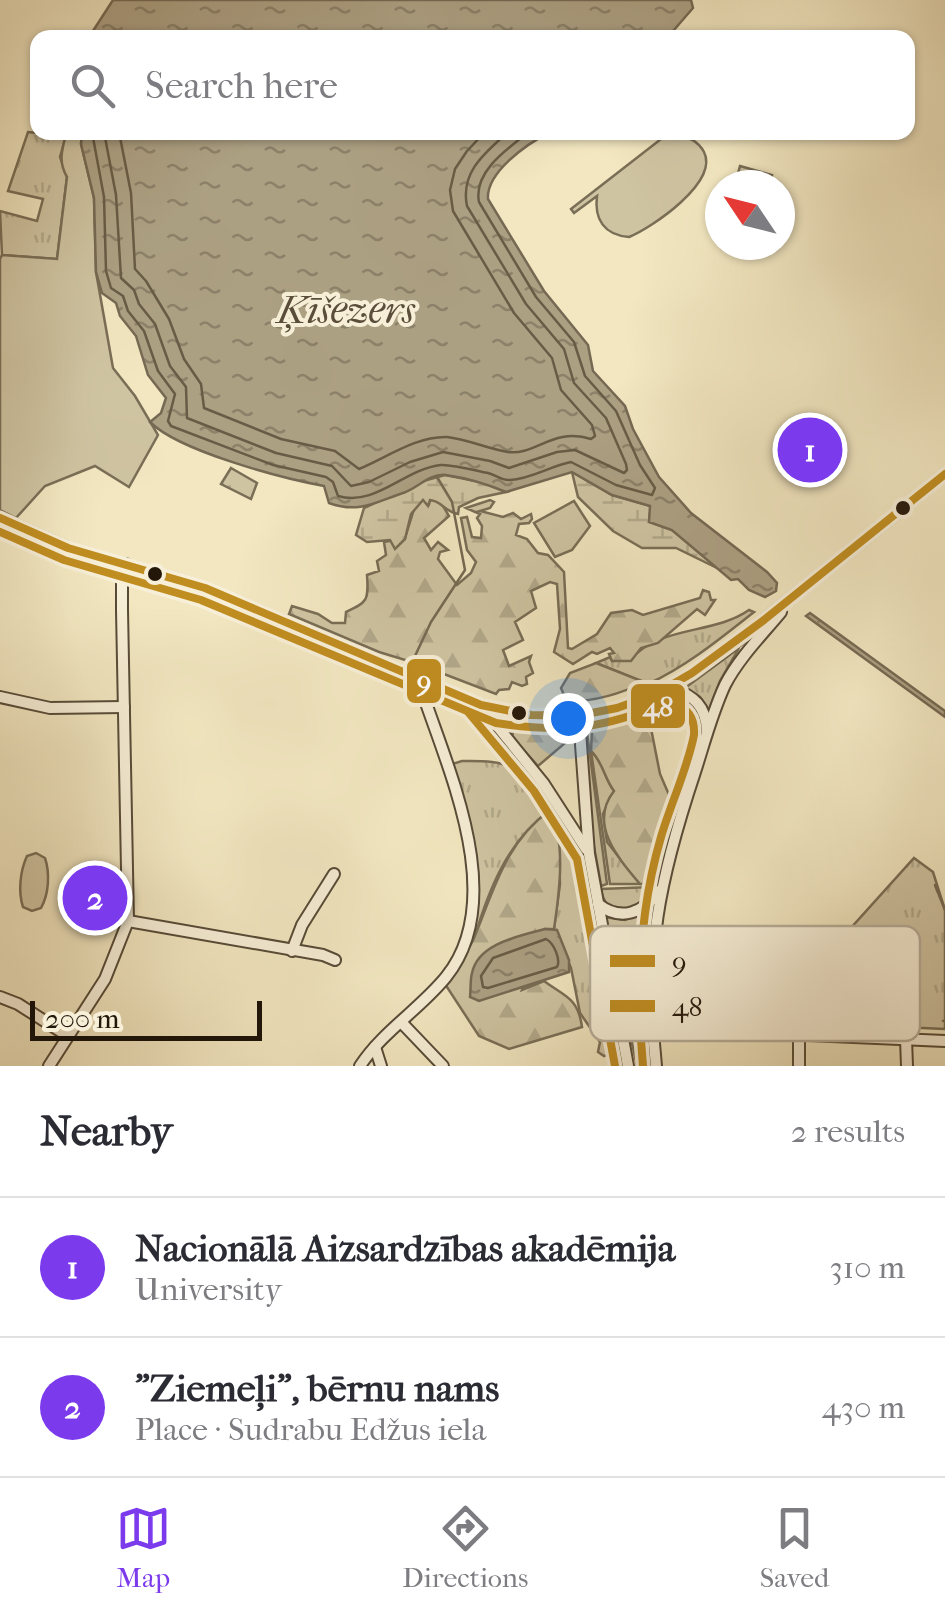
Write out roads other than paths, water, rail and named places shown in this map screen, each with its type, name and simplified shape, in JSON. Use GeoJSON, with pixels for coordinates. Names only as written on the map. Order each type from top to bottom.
{"type":"FeatureCollection","features":[{"type":"Feature","properties":{"kind":"street"},"geometry":{"type":"LineString","coordinates":[[0,518],[59,545],[205,588],[480,705],[519,714],[579,717],[618,709],[672,688],[945,474]]}},
{"type":"Feature","properties":{"kind":"street"},"geometry":{"type":"LineString","coordinates":[[49,1066],[105,979],[128,921],[122,582],[126,564]]}},
{"type":"Feature","properties":{"kind":"street"},"geometry":{"type":"LineString","coordinates":[[655,926],[661,888],[725,686],[791,598]]}},
{"type":"Feature","properties":{"kind":"street"},"geometry":{"type":"LineString","coordinates":[[360,1066],[452,968],[473,904],[466,827],[426,703],[430,684]]}},
{"type":"Feature","properties":{"kind":"street"},"geometry":{"type":"LineString","coordinates":[[672,688],[700,706],[707,724],[706,737]]}},
{"type":"Feature","properties":{"kind":"street"},"geometry":{"type":"LineString","coordinates":[[0,697],[50,708],[124,707]]}},
{"type":"Feature","properties":{"kind":"street"},"geometry":{"type":"LineString","coordinates":[[480,705],[544,784],[589,854]]}},
{"type":"Feature","properties":{"kind":"street"},"geometry":{"type":"LineString","coordinates":[[579,717],[589,854],[602,926]]}},
{"type":"Feature","properties":{"kind":"street"},"geometry":{"type":"LineString","coordinates":[[292,951],[302,925],[334,874]]}},
{"type":"Feature","properties":{"kind":"street"},"geometry":{"type":"LineString","coordinates":[[598,903],[625,915],[644,907],[661,888]]}},
{"type":"Feature","properties":{"kind":"street"},"geometry":{"type":"LineString","coordinates":[[128,921],[336,960]]}},
{"type":"Feature","properties":{"kind":"street"},"geometry":{"type":"LineString","coordinates":[[0,996],[68,1036]]}},
{"type":"Feature","properties":{"kind":"street"},"geometry":{"type":"LineString","coordinates":[[400,1022],[443,1066]]}},
{"type":"Feature","properties":{"kind":"street"},"geometry":{"type":"LineString","coordinates":[[920,1040],[945,1041]]}},
{"type":"Feature","properties":{"kind":"street"},"geometry":{"type":"LineString","coordinates":[[624,1041],[628,1066]]}},
{"type":"Feature","properties":{"kind":"street"},"geometry":{"type":"LineString","coordinates":[[653,1041],[656,1066]]}},
{"type":"Feature","properties":{"kind":"street"},"geometry":{"type":"LineString","coordinates":[[906,1041],[907,1066]]}},
{"type":"Feature","properties":{"kind":"street"},"geometry":{"type":"LineString","coordinates":[[375,1047],[381,1066]]}},
{"type":"Feature","properties":{"kind":"water"},"geometry":{"type":"Polygon","coordinates":[[[113,0],[691,0],[693,8],[674,30],[94,30],[113,0]]]}},
{"type":"Feature","properties":{"kind":"water","name":"Ķīšezers"},"geometry":{"type":"Polygon","coordinates":[[[81,140],[536,140],[500,170],[493,179],[488,199],[544,291],[588,345],[593,371],[625,406],[659,477],[691,513],[767,572],[777,583],[776,591],[765,597],[749,590],[738,579],[731,580],[672,530],[649,522],[650,506],[612,495],[572,472],[506,492],[440,475],[376,503],[349,507],[329,503],[324,486],[232,462],[164,433],[150,422],[161,413],[166,398],[148,375],[136,336],[120,316],[116,303],[102,293],[96,272],[94,198],[81,140]]]}},
{"type":"Feature","properties":{"kind":"water"},"geometry":{"type":"Polygon","coordinates":[[[810,613],[945,711],[945,717],[806,616],[810,613]]]}},
{"type":"Feature","properties":{"kind":"water"},"geometry":{"type":"Polygon","coordinates":[[[545,929],[557,930],[569,960],[569,972],[479,1001],[470,997],[472,973],[482,954],[501,942],[545,929]]]}},
{"type":"Feature","properties":{"kind":"waterway"},"geometry":{"type":"LineString","coordinates":[[415,656],[431,622],[465,570],[452,502],[437,477]]}},
{"type":"Feature","properties":{"kind":"waterway"},"geometry":{"type":"LineString","coordinates":[[935,885],[945,910]]}},
{"type":"Feature","properties":{"kind":"place","name":"Nacionālā Aizsardzības akadēmija"},"geometry":{"type":"Point","coordinates":[810,450]}},
{"type":"Feature","properties":{"kind":"place","name":"\"Ziemeļi\", bērnu nams"},"geometry":{"type":"Point","coordinates":[95,898]}}]}
